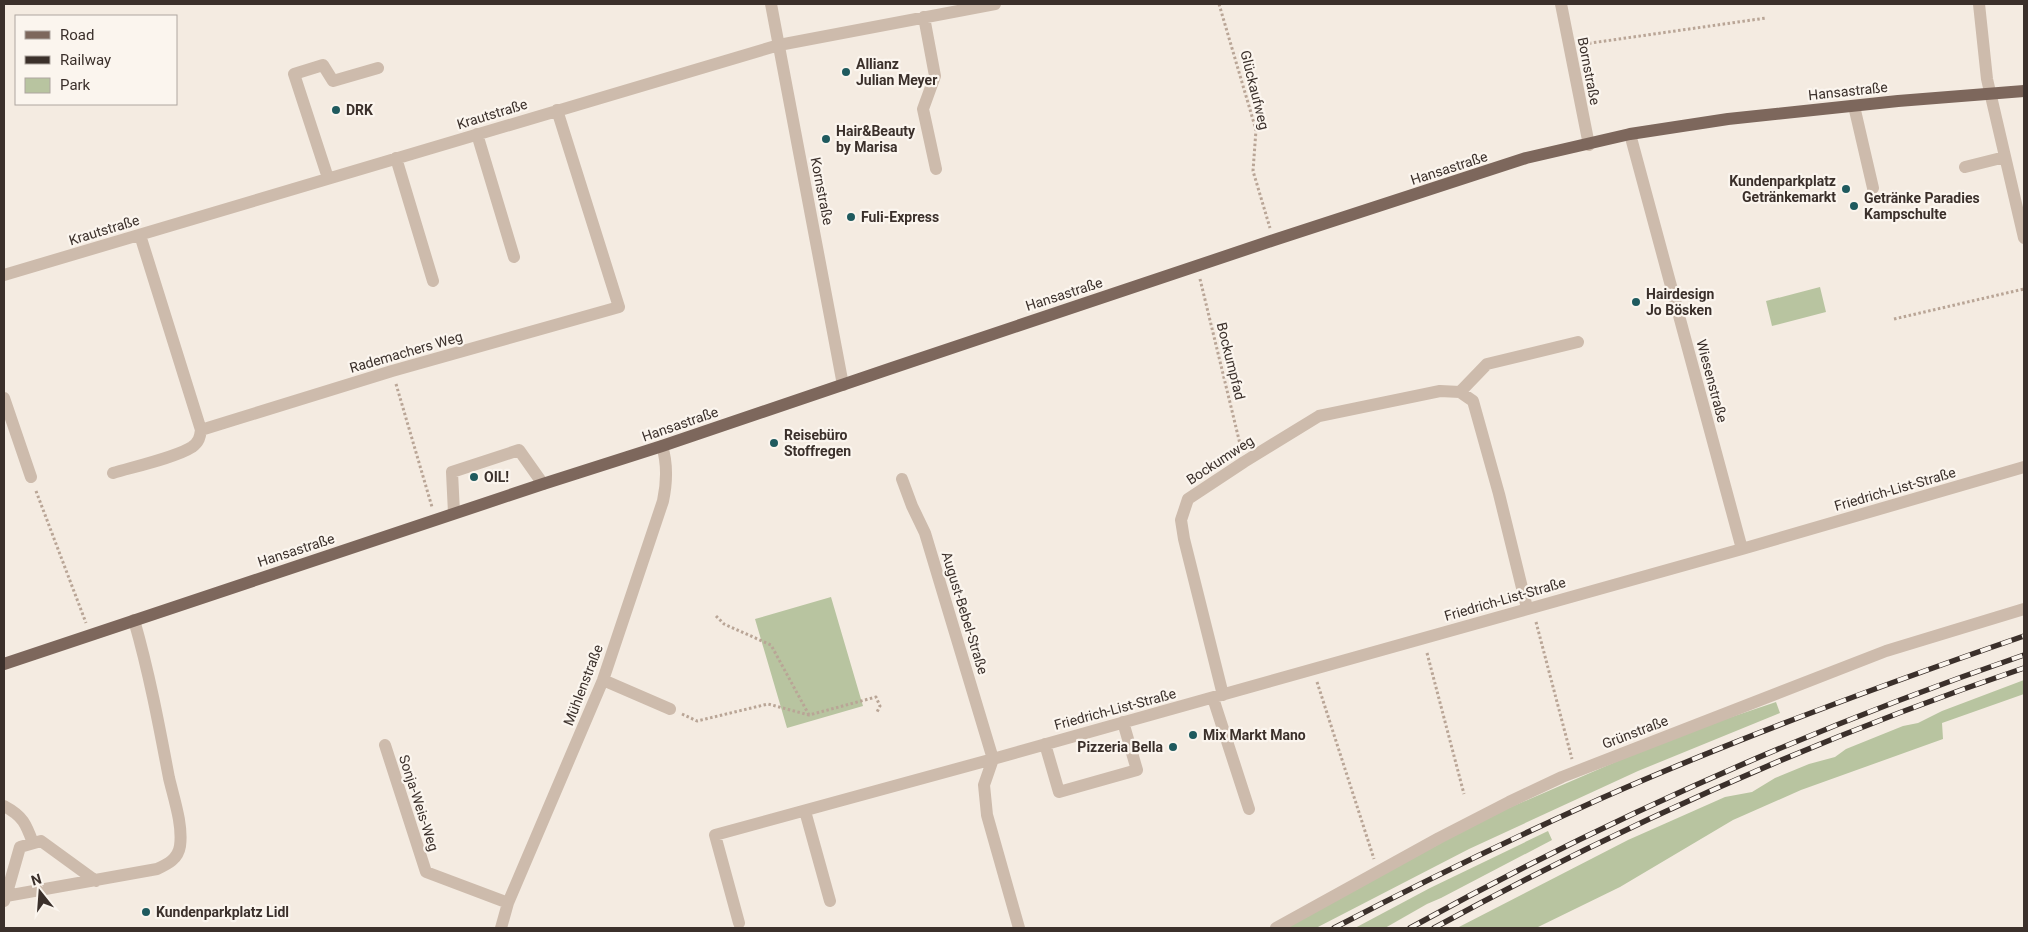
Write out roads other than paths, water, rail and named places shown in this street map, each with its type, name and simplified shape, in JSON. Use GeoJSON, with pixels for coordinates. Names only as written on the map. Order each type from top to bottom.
{"type":"FeatureCollection","features":[{"type":"Feature","properties":{"kind":"main road","name":"Hansastraße"},"geometry":{"type":"LineString","coordinates":[[4,664],[454,513],[662,446],[1274,240],[1526,158],[1630,134],[1728,119],[2024,91]]}},
{"type":"Feature","properties":{"kind":"street","name":"Kornstraße"},"geometry":{"type":"LineString","coordinates":[[771,4],[843,385]]}},
{"type":"Feature","properties":{"kind":"street","name":"Krautstraße"},"geometry":{"type":"LineString","coordinates":[[4,275],[779,45],[995,4]]}},
{"type":"Feature","properties":{"kind":"street","name":"Bornstraße"},"geometry":{"type":"LineString","coordinates":[[1561,4],[1589,145]]}},
{"type":"Feature","properties":{"kind":"street"},"geometry":{"type":"LineString","coordinates":[[1979,4],[1990,94],[2024,238]]}},
{"type":"Feature","properties":{"kind":"street"},"geometry":{"type":"LineString","coordinates":[[924,17],[935,76],[923,109],[936,169]]}},
{"type":"Feature","properties":{"kind":"street"},"geometry":{"type":"LineString","coordinates":[[328,178],[294,74],[324,65],[333,81],[378,68]]}},
{"type":"Feature","properties":{"kind":"street"},"geometry":{"type":"LineString","coordinates":[[1854,106],[1872,188]]}},
{"type":"Feature","properties":{"kind":"street","name":"Rademachers Weg"},"geometry":{"type":"LineString","coordinates":[[201,430],[392,371],[619,307],[557,110]]}},
{"type":"Feature","properties":{"kind":"street"},"geometry":{"type":"LineString","coordinates":[[477,134],[514,257]]}},
{"type":"Feature","properties":{"kind":"street","name":"Wiesenstraße"},"geometry":{"type":"LineString","coordinates":[[1630,134],[1742,549]]}},
{"type":"Feature","properties":{"kind":"street"},"geometry":{"type":"LineString","coordinates":[[1965,167],[2006,157]]}},
{"type":"Feature","properties":{"kind":"street"},"geometry":{"type":"LineString","coordinates":[[396,158],[433,281]]}},
{"type":"Feature","properties":{"kind":"street"},"geometry":{"type":"LineString","coordinates":[[113,473],[179,453],[192,447],[200,439],[201,430],[140,235]]}},
{"type":"Feature","properties":{"kind":"street"},"geometry":{"type":"LineString","coordinates":[[1530,608],[1473,401],[1460,392],[1487,364],[1578,342]]}},
{"type":"Feature","properties":{"kind":"street","name":"Bockumweg"},"geometry":{"type":"LineString","coordinates":[[1249,809],[1218,696],[1181,520],[1188,499],[1318,416],[1440,391],[1460,392]]}},
{"type":"Feature","properties":{"kind":"street"},"geometry":{"type":"LineString","coordinates":[[4,398],[31,477]]}},
{"type":"Feature","properties":{"kind":"street","name":"Mühlenstraße"},"geometry":{"type":"LineString","coordinates":[[501,928],[508,903],[603,680],[663,501],[667,480],[666,458],[662,446]]}},
{"type":"Feature","properties":{"kind":"street"},"geometry":{"type":"LineString","coordinates":[[454,513],[452,472],[519,450],[543,484]]}},
{"type":"Feature","properties":{"kind":"street","name":"Friedrich-List-Straße"},"geometry":{"type":"LineString","coordinates":[[739,924],[715,835],[1313,670],[1742,549],[2024,466]]}},
{"type":"Feature","properties":{"kind":"street","name":"August-Bebel-Straße"},"geometry":{"type":"LineString","coordinates":[[902,479],[925,533],[994,759]]}},
{"type":"Feature","properties":{"kind":"street","name":"Grünstraße"},"geometry":{"type":"LineString","coordinates":[[1276,928],[1378,871],[1509,802],[1562,777],[1886,651],[2024,609]]}},
{"type":"Feature","properties":{"kind":"street"},"geometry":{"type":"LineString","coordinates":[[96,881],[41,841],[20,847],[7,880],[5,898],[96,881],[157,869],[176,858],[180,846],[180,828],[160,725],[134,620]]}},
{"type":"Feature","properties":{"kind":"street"},"geometry":{"type":"LineString","coordinates":[[603,680],[670,709]]}},
{"type":"Feature","properties":{"kind":"street"},"geometry":{"type":"LineString","coordinates":[[1045,744],[1059,792],[1137,770],[1124,722]]}},
{"type":"Feature","properties":{"kind":"street","name":"Sonja-Weis-Weg"},"geometry":{"type":"LineString","coordinates":[[385,745],[426,872],[508,903]]}},
{"type":"Feature","properties":{"kind":"street"},"geometry":{"type":"LineString","coordinates":[[994,759],[984,785],[987,815],[1019,928]]}},
{"type":"Feature","properties":{"kind":"street"},"geometry":{"type":"LineString","coordinates":[[4,806],[25,822],[33,843]]}},
{"type":"Feature","properties":{"kind":"street"},"geometry":{"type":"LineString","coordinates":[[805,811],[830,900]]}},
{"type":"Feature","properties":{"kind":"railway"},"geometry":{"type":"LineString","coordinates":[[1334,928],[1500,845],[1602,798],[1812,712],[2024,636]]}},
{"type":"Feature","properties":{"kind":"railway"},"geometry":{"type":"LineString","coordinates":[[1410,928],[1559,850],[1711,778],[1866,713],[2024,655]]}},
{"type":"Feature","properties":{"kind":"railway"},"geometry":{"type":"LineString","coordinates":[[1434,928],[1577,854],[1723,785],[1872,723],[2024,668]]}},
{"type":"Feature","properties":{"kind":"place","name":"Allianz Julian Meyer"},"geometry":{"type":"Point","coordinates":[846,72]}},
{"type":"Feature","properties":{"kind":"place","name":"DRK"},"geometry":{"type":"Point","coordinates":[336,110]}},
{"type":"Feature","properties":{"kind":"place","name":"Hair&Beauty by Marisa"},"geometry":{"type":"Point","coordinates":[826,139]}},
{"type":"Feature","properties":{"kind":"place","name":"Kundenparkplatz Getränkemarkt"},"geometry":{"type":"Point","coordinates":[1846,189]}},
{"type":"Feature","properties":{"kind":"place","name":"Getränke Paradies Kampschulte"},"geometry":{"type":"Point","coordinates":[1854,206]}},
{"type":"Feature","properties":{"kind":"place","name":"Fuli-Express"},"geometry":{"type":"Point","coordinates":[851,217]}},
{"type":"Feature","properties":{"kind":"place","name":"Hairdesign Jo Bösken"},"geometry":{"type":"Point","coordinates":[1636,302]}},
{"type":"Feature","properties":{"kind":"place","name":"Reisebüro Stoffregen"},"geometry":{"type":"Point","coordinates":[774,443]}},
{"type":"Feature","properties":{"kind":"place","name":"OIL!"},"geometry":{"type":"Point","coordinates":[474,477]}},
{"type":"Feature","properties":{"kind":"place","name":"Mix Markt Mano"},"geometry":{"type":"Point","coordinates":[1193,735]}},
{"type":"Feature","properties":{"kind":"place","name":"Pizzeria Bella"},"geometry":{"type":"Point","coordinates":[1173,747]}},
{"type":"Feature","properties":{"kind":"place","name":"Kundenparkplatz Lidl"},"geometry":{"type":"Point","coordinates":[146,912]}}]}
